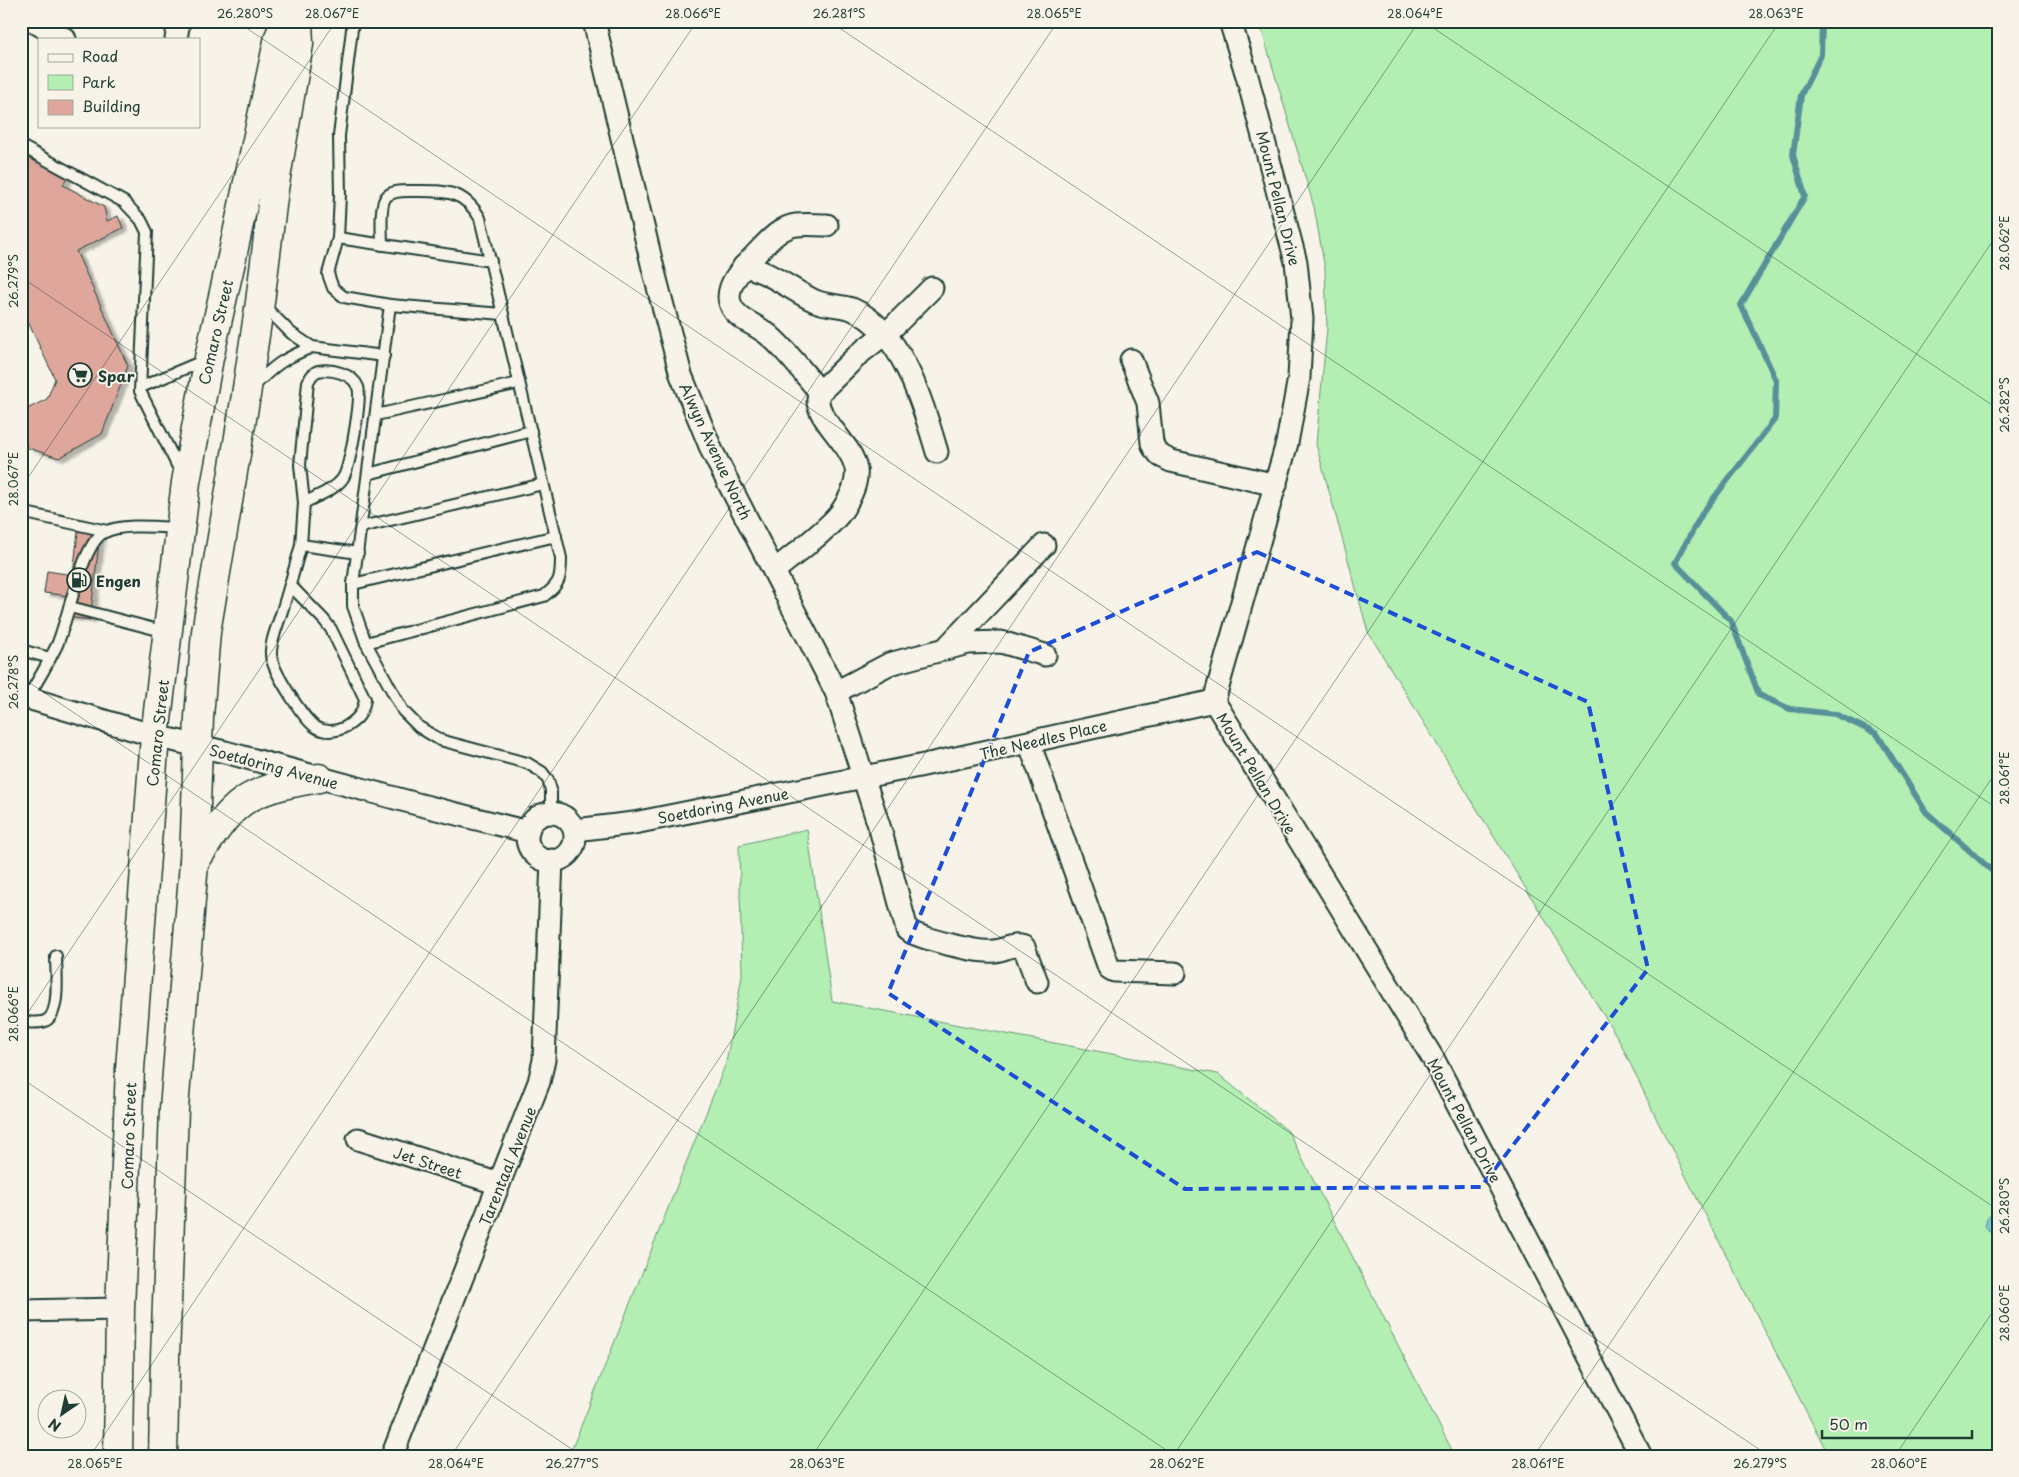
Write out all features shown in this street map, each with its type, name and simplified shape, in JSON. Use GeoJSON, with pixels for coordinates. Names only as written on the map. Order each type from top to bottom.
{"type":"FeatureCollection","features":[{"type":"Feature","properties":{"kind":"street"},"geometry":{"type":"LineString","coordinates":[[33,21],[63,38]]}},
{"type":"Feature","properties":{"kind":"street"},"geometry":{"type":"LineString","coordinates":[[176,38],[180,21]]}},
{"type":"Feature","properties":{"kind":"street","name":"Comaro Street"},"geometry":{"type":"LineString","coordinates":[[118,1456],[120,1309],[130,1069],[154,736],[186,482],[208,358],[232,257],[278,37],[286,21]]}},
{"type":"Feature","properties":{"kind":"street"},"geometry":{"type":"LineString","coordinates":[[163,1456],[174,1109],[194,863],[198,745],[206,632],[246,395],[274,189],[299,44],[298,21]]}},
{"type":"Feature","properties":{"kind":"street","name":"Alwyn Avenue North"},"geometry":{"type":"LineString","coordinates":[[594,21],[653,268],[681,375],[712,450],[836,692],[867,776],[907,930],[962,947],[993,951],[1019,945],[1024,947],[1037,982]]}},
{"type":"Feature","properties":{"kind":"street","name":"Mount Pellan Drive"},"geometry":{"type":"LineString","coordinates":[[1230,21],[1250,85],[1296,262],[1302,319],[1299,378],[1288,434],[1276,485],[1214,701],[1434,1060],[1641,1456]]}},
{"type":"Feature","properties":{"kind":"street"},"geometry":{"type":"LineString","coordinates":[[820,392],[785,350],[769,335],[742,318],[731,308],[729,295],[733,281],[744,266],[773,237],[794,225],[826,225]]}},
{"type":"Feature","properties":{"kind":"street"},"geometry":{"type":"LineString","coordinates":[[744,266],[755,268],[816,302],[852,309],[869,320],[884,334],[904,360],[917,390],[937,452]]}},
{"type":"Feature","properties":{"kind":"street"},"geometry":{"type":"LineString","coordinates":[[774,570],[830,523],[840,512],[854,487],[856,470],[854,462],[843,442],[818,410],[817,397],[859,354],[884,334],[932,288]]}},
{"type":"Feature","properties":{"kind":"street"},"geometry":{"type":"LineString","coordinates":[[1131,360],[1148,403],[1152,443],[1161,456],[1178,463],[1276,485]]}},
{"type":"Feature","properties":{"kind":"street"},"geometry":{"type":"LineString","coordinates":[[946,648],[1044,545]]}},
{"type":"Feature","properties":{"kind":"street"},"geometry":{"type":"LineString","coordinates":[[836,692],[889,664],[968,642],[1001,642],[1045,655]]}},
{"type":"Feature","properties":{"kind":"street","name":"Soetdoring Avenue"},"geometry":{"type":"LineString","coordinates":[[24,697],[154,736],[198,745],[528,832]]}},
{"type":"Feature","properties":{"kind":"street","name":"The Needles Place"},"geometry":{"type":"LineString","coordinates":[[867,776],[1214,701]]}},
{"type":"Feature","properties":{"kind":"street"},"geometry":{"type":"LineString","coordinates":[[1028,742],[1109,968],[1114,971],[1175,973]]}},
{"type":"Feature","properties":{"kind":"street","name":"Soetdoring Avenue"},"geometry":{"type":"LineString","coordinates":[[575,830],[634,823],[867,776]]}},
{"type":"Feature","properties":{"kind":"street"},"geometry":{"type":"LineString","coordinates":[[194,863],[219,824],[230,810],[241,801],[273,787],[319,778]]}},
{"type":"Feature","properties":{"kind":"street"},"geometry":{"type":"LineString","coordinates":[[550,813],[561,814],[570,821],[575,830],[575,841],[571,851],[562,858],[552,860],[542,858],[533,852],[528,842],[528,832],[532,822],[540,815],[550,813]]}},
{"type":"Feature","properties":{"kind":"street","name":"Tarentaal Avenue"},"geometry":{"type":"LineString","coordinates":[[392,1456],[539,1082],[544,1060],[552,860]]}},
{"type":"Feature","properties":{"kind":"street","name":"Jet Street"},"geometry":{"type":"LineString","coordinates":[[358,1139],[499,1184]]}},
{"type":"Feature","properties":{"kind":"street"},"geometry":{"type":"LineString","coordinates":[[21,1311],[120,1309]]}},
{"type":"Feature","properties":{"kind":"lane"},"geometry":{"type":"LineString","coordinates":[[353,21],[338,136],[340,195],[338,238],[328,274],[332,288],[344,297],[390,305],[503,314]]}},
{"type":"Feature","properties":{"kind":"lane"},"geometry":{"type":"LineString","coordinates":[[21,146],[124,202],[144,225],[147,232],[141,389],[186,482]]}},
{"type":"Feature","properties":{"kind":"lane"},"geometry":{"type":"LineString","coordinates":[[366,644],[544,596],[556,587],[561,576],[561,558],[480,218],[474,207],[465,199],[448,191],[397,191],[387,196],[382,203],[382,245]]}},
{"type":"Feature","properties":{"kind":"lane"},"geometry":{"type":"LineString","coordinates":[[338,238],[491,261]]}},
{"type":"Feature","properties":{"kind":"lane"},"geometry":{"type":"LineString","coordinates":[[260,302],[290,333],[312,347],[384,356]]}},
{"type":"Feature","properties":{"kind":"lane"},"geometry":{"type":"LineString","coordinates":[[390,305],[353,584],[353,606],[366,644],[403,711],[419,727],[440,740],[527,763],[542,772],[548,780],[551,790],[550,813]]}},
{"type":"Feature","properties":{"kind":"lane"},"geometry":{"type":"LineString","coordinates":[[246,395],[273,366],[287,357],[312,347]]}},
{"type":"Feature","properties":{"kind":"lane"},"geometry":{"type":"LineString","coordinates":[[141,389],[208,358]]}},
{"type":"Feature","properties":{"kind":"lane"},"geometry":{"type":"LineString","coordinates":[[290,585],[331,629],[365,699],[363,709],[357,720],[341,729],[327,731],[317,728],[306,719],[273,666],[271,655],[274,638],[301,545],[304,503],[300,465],[308,382],[312,375],[319,371],[344,373],[354,380],[359,389],[355,430],[346,470],[343,478],[335,486],[304,503]]}},
{"type":"Feature","properties":{"kind":"lane"},"geometry":{"type":"LineString","coordinates":[[376,415],[519,383]]}},
{"type":"Feature","properties":{"kind":"lane"},"geometry":{"type":"LineString","coordinates":[[368,474],[531,431]]}},
{"type":"Feature","properties":{"kind":"lane"},"geometry":{"type":"LineString","coordinates":[[361,527],[543,484]]}},
{"type":"Feature","properties":{"kind":"lane"},"geometry":{"type":"LineString","coordinates":[[21,512],[107,531],[148,527],[180,528]]}},
{"type":"Feature","properties":{"kind":"lane"},"geometry":{"type":"LineString","coordinates":[[24,697],[50,658],[70,607],[85,556],[93,542],[107,531]]}},
{"type":"Feature","properties":{"kind":"lane"},"geometry":{"type":"LineString","coordinates":[[353,584],[556,536]]}},
{"type":"Feature","properties":{"kind":"lane"},"geometry":{"type":"LineString","coordinates":[[301,545],[358,553]]}},
{"type":"Feature","properties":{"kind":"lane"},"geometry":{"type":"LineString","coordinates":[[70,607],[167,632]]}},
{"type":"Feature","properties":{"kind":"lane"},"geometry":{"type":"LineString","coordinates":[[21,650],[50,658]]}},
{"type":"Feature","properties":{"kind":"lane"},"geometry":{"type":"LineString","coordinates":[[21,1022],[48,1021],[53,1014],[56,1001],[56,956]]}},
{"type":"Feature","properties":{"kind":"highlighted area"},"geometry":{"type":"Polygon","coordinates":[[[1257,552],[1588,702],[1648,969],[1481,1187],[1185,1189],[888,993],[1029,652],[1257,552]]]}},
{"type":"Feature","properties":{"kind":"green space"},"geometry":{"type":"Polygon","coordinates":[[[1259,21],[1998,21],[1998,1456],[1829,1456],[1658,1122],[1619,1040],[1368,632],[1316,444],[1327,328],[1325,269],[1314,207],[1259,21]]]}},
{"type":"Feature","properties":{"kind":"green space"},"geometry":{"type":"Polygon","coordinates":[[[807,829],[832,1001],[1218,1074],[1288,1131],[1455,1456],[569,1456],[726,1063],[742,976],[739,845],[807,829]]]}},
{"type":"Feature","properties":{"kind":"water"},"geometry":{"type":"Polygon","coordinates":[[[1998,1210],[1998,1242],[1985,1226],[1987,1218],[1998,1210]]]}},
{"type":"Feature","properties":{"kind":"building"},"geometry":{"type":"Polygon","coordinates":[[[21,153],[67,177],[63,185],[104,207],[107,221],[118,216],[123,228],[76,251],[128,366],[102,434],[59,458],[28,448],[21,432],[21,412],[47,399],[55,379],[21,307],[21,153]]]}},
{"type":"Feature","properties":{"kind":"building"},"geometry":{"type":"Polygon","coordinates":[[[78,531],[100,534],[90,620],[67,617],[70,596],[44,593],[47,571],[73,575],[78,531]]]}},
{"type":"Feature","properties":{"kind":"waterway"},"geometry":{"type":"LineString","coordinates":[[1822,21],[1821,55],[1801,95],[1793,155],[1805,196],[1741,305],[1776,380],[1775,419],[1703,512],[1675,563],[1731,621],[1759,695],[1790,709],[1835,714],[1877,734],[1926,812],[1998,876]]}},
{"type":"Feature","properties":{"kind":"place","name":"Spar"},"geometry":{"type":"Point","coordinates":[80,375]}},
{"type":"Feature","properties":{"kind":"place","name":"Engen"},"geometry":{"type":"Point","coordinates":[79,580]}}]}
